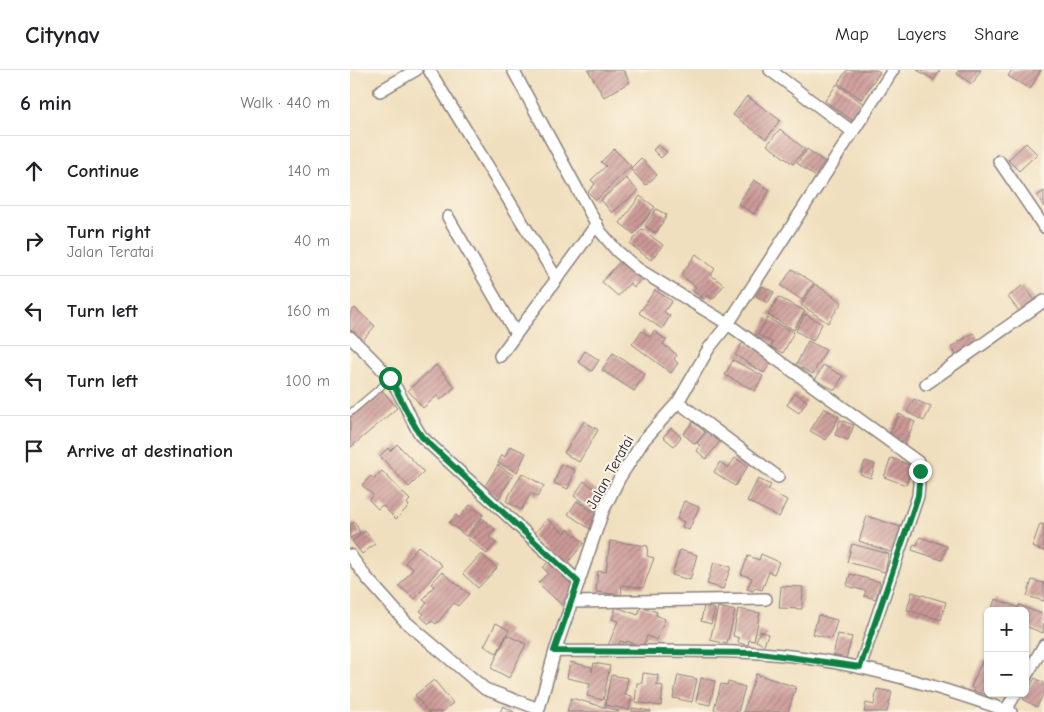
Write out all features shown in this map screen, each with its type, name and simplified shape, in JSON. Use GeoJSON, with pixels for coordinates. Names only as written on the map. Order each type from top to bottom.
{"type":"FeatureCollection","features":[{"type":"Feature","properties":{"kind":"street"},"geometry":{"type":"LineString","coordinates":[[380,91],[416,70]]}},
{"type":"Feature","properties":{"kind":"street"},"geometry":{"type":"LineString","coordinates":[[429,70],[557,279]]}},
{"type":"Feature","properties":{"kind":"street"},"geometry":{"type":"LineString","coordinates":[[513,70],[596,224],[617,251],[638,269],[728,324],[918,462],[918,496],[860,667]]}},
{"type":"Feature","properties":{"kind":"street"},"geometry":{"type":"LineString","coordinates":[[770,70],[853,132]]}},
{"type":"Feature","properties":{"kind":"street","name":"Jalan Teratai"},"geometry":{"type":"LineString","coordinates":[[538,710],[554,651],[578,582],[603,511],[619,479],[644,440],[678,402],[709,348],[728,324],[893,70]]}},
{"type":"Feature","properties":{"kind":"street"},"geometry":{"type":"LineString","coordinates":[[999,161],[1044,227]]}},
{"type":"Feature","properties":{"kind":"street"},"geometry":{"type":"LineString","coordinates":[[448,217],[516,334]]}},
{"type":"Feature","properties":{"kind":"street"},"geometry":{"type":"LineString","coordinates":[[500,356],[596,224]]}},
{"type":"Feature","properties":{"kind":"street"},"geometry":{"type":"LineString","coordinates":[[926,384],[1044,301]]}},
{"type":"Feature","properties":{"kind":"street"},"geometry":{"type":"LineString","coordinates":[[350,337],[390,378],[406,405],[414,426],[422,437],[578,582]]}},
{"type":"Feature","properties":{"kind":"street"},"geometry":{"type":"LineString","coordinates":[[678,402],[778,477]]}},
{"type":"Feature","properties":{"kind":"street"},"geometry":{"type":"LineString","coordinates":[[350,555],[366,577],[405,621],[485,689],[538,710]]}},
{"type":"Feature","properties":{"kind":"street"},"geometry":{"type":"LineString","coordinates":[[571,602],[766,599]]}},
{"type":"Feature","properties":{"kind":"street"},"geometry":{"type":"LineString","coordinates":[[1029,671],[1044,645]]}},
{"type":"Feature","properties":{"kind":"street"},"geometry":{"type":"LineString","coordinates":[[554,651],[760,653],[860,667],[915,680],[1008,711],[1014,697]]}},
{"type":"Feature","properties":{"kind":"lane"},"geometry":{"type":"LineString","coordinates":[[350,413],[390,378]]}},
{"type":"Feature","properties":{"kind":"building"},"geometry":{"type":"Polygon","coordinates":[[[588,70],[623,70],[630,82],[604,97],[588,70]]]}},
{"type":"Feature","properties":{"kind":"building"},"geometry":{"type":"Polygon","coordinates":[[[847,70],[876,70],[880,72],[861,99],[838,83],[847,70]]]}},
{"type":"Feature","properties":{"kind":"building"},"geometry":{"type":"Polygon","coordinates":[[[917,70],[940,70],[934,80],[917,70]]]}},
{"type":"Feature","properties":{"kind":"building"},"geometry":{"type":"Polygon","coordinates":[[[959,70],[981,70],[972,84],[957,74],[959,70]]]}},
{"type":"Feature","properties":{"kind":"building"},"geometry":{"type":"Polygon","coordinates":[[[1012,70],[1041,70],[1030,89],[1008,76],[1012,70]]]}},
{"type":"Feature","properties":{"kind":"building"},"geometry":{"type":"Polygon","coordinates":[[[837,84],[865,105],[853,121],[825,101],[837,84]]]}},
{"type":"Feature","properties":{"kind":"building"},"geometry":{"type":"Polygon","coordinates":[[[747,96],[780,120],[766,139],[733,115],[747,96]]]}},
{"type":"Feature","properties":{"kind":"building"},"geometry":{"type":"Polygon","coordinates":[[[780,129],[805,149],[793,164],[767,145],[780,129]]]}},
{"type":"Feature","properties":{"kind":"building"},"geometry":{"type":"Polygon","coordinates":[[[1026,143],[1037,154],[1019,171],[1008,160],[1026,143]]]}},
{"type":"Feature","properties":{"kind":"building"},"geometry":{"type":"Polygon","coordinates":[[[658,145],[667,152],[661,158],[653,150],[658,145]]]}},
{"type":"Feature","properties":{"kind":"building"},"geometry":{"type":"Polygon","coordinates":[[[614,149],[631,166],[596,200],[588,192],[595,184],[591,180],[606,166],[601,162],[614,149]]]}},
{"type":"Feature","properties":{"kind":"building"},"geometry":{"type":"Polygon","coordinates":[[[807,149],[826,163],[816,177],[797,163],[807,149]]]}},
{"type":"Feature","properties":{"kind":"building"},"geometry":{"type":"Polygon","coordinates":[[[641,158],[657,175],[646,185],[630,169],[641,158]]]}},
{"type":"Feature","properties":{"kind":"building"},"geometry":{"type":"Polygon","coordinates":[[[626,178],[638,191],[612,213],[601,200],[626,178]]]}},
{"type":"Feature","properties":{"kind":"building"},"geometry":{"type":"Polygon","coordinates":[[[754,180],[770,190],[754,214],[738,204],[754,180]]]}},
{"type":"Feature","properties":{"kind":"building"},"geometry":{"type":"Polygon","coordinates":[[[1044,191],[1044,207],[1037,196],[1044,191]]]}},
{"type":"Feature","properties":{"kind":"building"},"geometry":{"type":"Polygon","coordinates":[[[640,196],[655,207],[634,234],[620,223],[640,196]]]}},
{"type":"Feature","properties":{"kind":"building"},"geometry":{"type":"Polygon","coordinates":[[[656,209],[667,215],[656,233],[645,226],[656,209]]]}},
{"type":"Feature","properties":{"kind":"building"},"geometry":{"type":"Polygon","coordinates":[[[642,229],[663,245],[651,260],[630,244],[642,229]]]}},
{"type":"Feature","properties":{"kind":"building"},"geometry":{"type":"Polygon","coordinates":[[[696,254],[715,269],[711,275],[724,285],[713,299],[707,295],[704,299],[693,291],[696,287],[681,275],[696,254]]]}},
{"type":"Feature","properties":{"kind":"building"},"geometry":{"type":"Polygon","coordinates":[[[621,260],[642,278],[634,287],[630,283],[618,296],[602,282],[621,260]]]}},
{"type":"Feature","properties":{"kind":"building"},"geometry":{"type":"Polygon","coordinates":[[[792,269],[814,283],[802,300],[781,286],[792,269]]]}},
{"type":"Feature","properties":{"kind":"building"},"geometry":{"type":"Polygon","coordinates":[[[815,284],[842,302],[828,323],[801,305],[815,284]]]}},
{"type":"Feature","properties":{"kind":"building"},"geometry":{"type":"Polygon","coordinates":[[[1023,285],[1037,303],[1022,315],[1008,297],[1023,285]]]}},
{"type":"Feature","properties":{"kind":"building"},"geometry":{"type":"Polygon","coordinates":[[[762,286],[774,292],[768,303],[756,296],[762,286]]]}},
{"type":"Feature","properties":{"kind":"building"},"geometry":{"type":"Polygon","coordinates":[[[655,290],[672,301],[664,312],[670,316],[662,329],[639,313],[655,290]]]}},
{"type":"Feature","properties":{"kind":"building"},"geometry":{"type":"Polygon","coordinates":[[[778,297],[805,311],[794,330],[768,315],[778,297]]]}},
{"type":"Feature","properties":{"kind":"building"},"geometry":{"type":"Polygon","coordinates":[[[355,308],[375,326],[361,342],[350,332],[350,313],[355,308]]]}},
{"type":"Feature","properties":{"kind":"building"},"geometry":{"type":"Polygon","coordinates":[[[805,314],[822,324],[813,341],[796,331],[805,314]]]}},
{"type":"Feature","properties":{"kind":"building"},"geometry":{"type":"Polygon","coordinates":[[[767,318],[794,332],[783,353],[771,347],[773,343],[758,335],[767,318]]]}},
{"type":"Feature","properties":{"kind":"building"},"geometry":{"type":"Polygon","coordinates":[[[642,331],[650,337],[654,331],[666,340],[663,344],[677,355],[674,359],[678,363],[671,373],[632,344],[642,331]]]}},
{"type":"Feature","properties":{"kind":"building"},"geometry":{"type":"Polygon","coordinates":[[[973,333],[982,346],[960,361],[951,347],[973,333]]]}},
{"type":"Feature","properties":{"kind":"building"},"geometry":{"type":"Polygon","coordinates":[[[744,341],[773,360],[764,373],[735,355],[744,341]]]}},
{"type":"Feature","properties":{"kind":"building"},"geometry":{"type":"Polygon","coordinates":[[[808,341],[826,350],[813,374],[796,365],[808,341]]]}},
{"type":"Feature","properties":{"kind":"building"},"geometry":{"type":"Polygon","coordinates":[[[585,351],[599,360],[592,371],[578,362],[585,351]]]}},
{"type":"Feature","properties":{"kind":"building"},"geometry":{"type":"Polygon","coordinates":[[[613,353],[645,374],[634,391],[602,370],[613,353]]]}},
{"type":"Feature","properties":{"kind":"building"},"geometry":{"type":"Polygon","coordinates":[[[733,360],[763,376],[755,391],[725,375],[733,360]]]}},
{"type":"Feature","properties":{"kind":"building"},"geometry":{"type":"Polygon","coordinates":[[[436,365],[455,387],[440,400],[437,396],[423,408],[408,390],[436,365]]]}},
{"type":"Feature","properties":{"kind":"building"},"geometry":{"type":"Polygon","coordinates":[[[823,365],[843,376],[835,390],[815,380],[823,365]]]}},
{"type":"Feature","properties":{"kind":"building"},"geometry":{"type":"Polygon","coordinates":[[[382,390],[397,408],[350,448],[350,417],[382,390]]]}},
{"type":"Feature","properties":{"kind":"building"},"geometry":{"type":"Polygon","coordinates":[[[795,393],[807,401],[799,413],[787,405],[795,393]]]}},
{"type":"Feature","properties":{"kind":"building"},"geometry":{"type":"Polygon","coordinates":[[[914,399],[931,407],[924,421],[907,412],[914,399]]]}},
{"type":"Feature","properties":{"kind":"building"},"geometry":{"type":"Polygon","coordinates":[[[824,408],[839,417],[826,440],[810,431],[824,408]]]}},
{"type":"Feature","properties":{"kind":"building"},"geometry":{"type":"Polygon","coordinates":[[[899,414],[915,422],[904,445],[888,437],[899,414]]]}},
{"type":"Feature","properties":{"kind":"building"},"geometry":{"type":"Polygon","coordinates":[[[840,420],[854,425],[848,440],[835,435],[840,420]]]}},
{"type":"Feature","properties":{"kind":"building"},"geometry":{"type":"Polygon","coordinates":[[[584,421],[598,430],[579,462],[564,453],[584,421]]]}},
{"type":"Feature","properties":{"kind":"building"},"geometry":{"type":"Polygon","coordinates":[[[693,422],[705,432],[695,444],[683,434],[693,422]]]}},
{"type":"Feature","properties":{"kind":"building"},"geometry":{"type":"Polygon","coordinates":[[[671,428],[681,437],[674,446],[663,437],[671,428]]]}},
{"type":"Feature","properties":{"kind":"building"},"geometry":{"type":"Polygon","coordinates":[[[708,430],[721,440],[706,459],[697,451],[700,446],[697,443],[708,430]]]}},
{"type":"Feature","properties":{"kind":"building"},"geometry":{"type":"Polygon","coordinates":[[[397,444],[424,472],[409,487],[380,456],[388,448],[390,451],[397,444]]]}},
{"type":"Feature","properties":{"kind":"building"},"geometry":{"type":"Polygon","coordinates":[[[510,446],[526,453],[517,472],[498,463],[502,455],[505,457],[510,446]]]}},
{"type":"Feature","properties":{"kind":"building"},"geometry":{"type":"Polygon","coordinates":[[[735,458],[748,466],[735,486],[714,472],[720,462],[728,468],[735,458]]]}},
{"type":"Feature","properties":{"kind":"building"},"geometry":{"type":"Polygon","coordinates":[[[891,458],[913,466],[906,485],[884,477],[891,458]]]}},
{"type":"Feature","properties":{"kind":"building"},"geometry":{"type":"Polygon","coordinates":[[[865,461],[875,464],[871,478],[860,474],[865,461]]]}},
{"type":"Feature","properties":{"kind":"building"},"geometry":{"type":"Polygon","coordinates":[[[561,464],[575,470],[568,489],[554,483],[561,464]]]}},
{"type":"Feature","properties":{"kind":"building"},"geometry":{"type":"Polygon","coordinates":[[[498,465],[513,475],[499,498],[483,489],[498,465]]]}},
{"type":"Feature","properties":{"kind":"building"},"geometry":{"type":"Polygon","coordinates":[[[382,471],[410,500],[407,503],[409,506],[396,519],[382,505],[378,509],[369,500],[373,495],[362,485],[371,476],[374,479],[382,471]]]}},
{"type":"Feature","properties":{"kind":"building"},"geometry":{"type":"Polygon","coordinates":[[[522,473],[544,486],[537,497],[531,493],[521,510],[506,501],[522,473]]]}},
{"type":"Feature","properties":{"kind":"building"},"geometry":{"type":"Polygon","coordinates":[[[758,479],[771,485],[768,490],[787,500],[779,517],[747,501],[758,479]]]}},
{"type":"Feature","properties":{"kind":"building"},"geometry":{"type":"Polygon","coordinates":[[[584,481],[608,498],[597,513],[574,496],[584,481]]]}},
{"type":"Feature","properties":{"kind":"building"},"geometry":{"type":"Polygon","coordinates":[[[577,501],[599,516],[590,529],[568,514],[577,501]]]}},
{"type":"Feature","properties":{"kind":"building"},"geometry":{"type":"Polygon","coordinates":[[[684,501],[699,507],[689,530],[682,527],[684,522],[677,519],[684,501]]]}},
{"type":"Feature","properties":{"kind":"building"},"geometry":{"type":"Polygon","coordinates":[[[470,505],[483,515],[466,536],[449,523],[456,515],[459,518],[470,505]]]}},
{"type":"Feature","properties":{"kind":"building"},"geometry":{"type":"Polygon","coordinates":[[[867,516],[904,528],[896,554],[859,541],[867,516]]]}},
{"type":"Feature","properties":{"kind":"building"},"geometry":{"type":"Polygon","coordinates":[[[482,518],[495,529],[489,537],[496,543],[487,554],[467,538],[482,518]]]}},
{"type":"Feature","properties":{"kind":"building"},"geometry":{"type":"Polygon","coordinates":[[[547,519],[564,533],[568,529],[584,543],[566,565],[532,536],[547,519]]]}},
{"type":"Feature","properties":{"kind":"building"},"geometry":{"type":"Polygon","coordinates":[[[355,522],[360,533],[350,538],[350,525],[355,522]]]}},
{"type":"Feature","properties":{"kind":"building"},"geometry":{"type":"Polygon","coordinates":[[[1040,524],[1044,525],[1044,551],[1032,547],[1040,524]]]}},
{"type":"Feature","properties":{"kind":"building"},"geometry":{"type":"Polygon","coordinates":[[[365,531],[375,544],[362,554],[352,541],[365,531]]]}},
{"type":"Feature","properties":{"kind":"building"},"geometry":{"type":"Polygon","coordinates":[[[920,537],[947,546],[942,560],[912,550],[914,544],[917,545],[920,537]]]}},
{"type":"Feature","properties":{"kind":"building"},"geometry":{"type":"Polygon","coordinates":[[[610,541],[648,546],[647,556],[654,558],[643,588],[622,585],[621,595],[596,592],[598,571],[606,572],[610,541]]]}},
{"type":"Feature","properties":{"kind":"building"},"geometry":{"type":"Polygon","coordinates":[[[852,544],[889,554],[885,572],[847,562],[852,544]]]}},
{"type":"Feature","properties":{"kind":"building"},"geometry":{"type":"Polygon","coordinates":[[[418,546],[442,565],[415,599],[399,586],[413,569],[405,563],[418,546]]]}},
{"type":"Feature","properties":{"kind":"building"},"geometry":{"type":"Polygon","coordinates":[[[680,550],[697,555],[690,580],[672,575],[680,550]]]}},
{"type":"Feature","properties":{"kind":"building"},"geometry":{"type":"Polygon","coordinates":[[[481,554],[497,568],[478,588],[463,574],[481,554]]]}},
{"type":"Feature","properties":{"kind":"building"},"geometry":{"type":"Polygon","coordinates":[[[761,554],[779,562],[774,574],[769,572],[762,590],[755,588],[753,591],[747,589],[752,578],[741,574],[748,556],[759,560],[761,554]]]}},
{"type":"Feature","properties":{"kind":"building"},"geometry":{"type":"Polygon","coordinates":[[[550,559],[576,582],[564,607],[538,583],[548,573],[543,568],[550,559]]]}},
{"type":"Feature","properties":{"kind":"building"},"geometry":{"type":"Polygon","coordinates":[[[714,562],[731,567],[723,589],[707,584],[714,562]]]}},
{"type":"Feature","properties":{"kind":"building"},"geometry":{"type":"Polygon","coordinates":[[[442,572],[469,594],[458,606],[454,603],[436,624],[432,621],[429,624],[421,617],[424,614],[420,611],[427,603],[423,600],[434,586],[431,584],[442,572]]]}},
{"type":"Feature","properties":{"kind":"building"},"geometry":{"type":"Polygon","coordinates":[[[850,574],[880,582],[876,599],[864,596],[866,591],[847,586],[850,574]]]}},
{"type":"Feature","properties":{"kind":"building"},"geometry":{"type":"Polygon","coordinates":[[[1032,580],[1044,583],[1044,601],[1027,596],[1032,580]]]}},
{"type":"Feature","properties":{"kind":"building"},"geometry":{"type":"Polygon","coordinates":[[[781,586],[803,587],[802,609],[779,608],[781,586]]]}},
{"type":"Feature","properties":{"kind":"building"},"geometry":{"type":"Polygon","coordinates":[[[912,592],[946,602],[941,620],[907,610],[912,592]]]}},
{"type":"Feature","properties":{"kind":"building"},"geometry":{"type":"Polygon","coordinates":[[[995,599],[1017,607],[992,607],[995,599]]]}},
{"type":"Feature","properties":{"kind":"building"},"geometry":{"type":"Polygon","coordinates":[[[641,606],[657,612],[656,615],[665,619],[657,640],[647,636],[643,647],[627,641],[626,643],[620,641],[616,650],[608,646],[618,621],[612,619],[616,607],[638,615],[641,606]]]}},
{"type":"Feature","properties":{"kind":"building"},"geometry":{"type":"Polygon","coordinates":[[[704,606],[715,609],[711,624],[701,621],[704,606]]]}},
{"type":"Feature","properties":{"kind":"building"},"geometry":{"type":"Polygon","coordinates":[[[718,607],[735,611],[727,644],[710,640],[718,607]]]}},
{"type":"Feature","properties":{"kind":"building"},"geometry":{"type":"Polygon","coordinates":[[[738,609],[760,613],[754,641],[749,640],[748,645],[738,643],[739,638],[733,636],[738,609]]]}},
{"type":"Feature","properties":{"kind":"building"},"geometry":{"type":"Polygon","coordinates":[[[1029,609],[1044,615],[1043,633],[1029,628],[1029,609]]]}},
{"type":"Feature","properties":{"kind":"building"},"geometry":{"type":"Polygon","coordinates":[[[818,615],[837,620],[832,639],[813,634],[818,615]]]}},
{"type":"Feature","properties":{"kind":"building"},"geometry":{"type":"Polygon","coordinates":[[[496,623],[509,630],[497,653],[484,646],[496,623]]]}},
{"type":"Feature","properties":{"kind":"building"},"geometry":{"type":"Polygon","coordinates":[[[760,631],[768,634],[764,645],[756,641],[760,631]]]}},
{"type":"Feature","properties":{"kind":"building"},"geometry":{"type":"Polygon","coordinates":[[[838,634],[852,637],[846,659],[833,655],[838,634]]]}},
{"type":"Feature","properties":{"kind":"building"},"geometry":{"type":"Polygon","coordinates":[[[507,635],[526,644],[509,678],[491,668],[507,635]]]}},
{"type":"Feature","properties":{"kind":"building"},"geometry":{"type":"Polygon","coordinates":[[[984,659],[984,694],[973,691],[974,689],[971,687],[984,659]]]}},
{"type":"Feature","properties":{"kind":"building"},"geometry":{"type":"Polygon","coordinates":[[[570,662],[592,667],[592,672],[594,663],[610,666],[603,700],[587,696],[590,683],[567,678],[570,662]]]}},
{"type":"Feature","properties":{"kind":"building"},"geometry":{"type":"Polygon","coordinates":[[[643,673],[658,675],[657,685],[663,686],[661,706],[635,702],[637,683],[642,683],[643,673]]]}},
{"type":"Feature","properties":{"kind":"building"},"geometry":{"type":"Polygon","coordinates":[[[756,674],[796,687],[788,712],[743,712],[756,674]]]}},
{"type":"Feature","properties":{"kind":"building"},"geometry":{"type":"Polygon","coordinates":[[[611,675],[628,678],[625,695],[632,696],[629,710],[605,705],[611,675]]]}},
{"type":"Feature","properties":{"kind":"building"},"geometry":{"type":"Polygon","coordinates":[[[678,675],[697,679],[692,702],[673,698],[678,675]]]}},
{"type":"Feature","properties":{"kind":"building"},"geometry":{"type":"Polygon","coordinates":[[[701,678],[715,681],[710,705],[696,702],[701,678]]]}},
{"type":"Feature","properties":{"kind":"building"},"geometry":{"type":"Polygon","coordinates":[[[1035,678],[1044,683],[1044,693],[1037,707],[1023,699],[1024,697],[1029,697],[1029,688],[1035,678]]]}},
{"type":"Feature","properties":{"kind":"building"},"geometry":{"type":"Polygon","coordinates":[[[434,680],[453,703],[442,712],[428,712],[415,695],[434,680]]]}},
{"type":"Feature","properties":{"kind":"building"},"geometry":{"type":"Polygon","coordinates":[[[728,682],[745,687],[738,712],[719,712],[714,709],[721,684],[727,685],[728,682]]]}},
{"type":"Feature","properties":{"kind":"building"},"geometry":{"type":"Polygon","coordinates":[[[877,689],[892,692],[887,712],[864,712],[866,703],[874,705],[877,689]]]}},
{"type":"Feature","properties":{"kind":"building"},"geometry":{"type":"Polygon","coordinates":[[[571,698],[619,711],[619,712],[567,712],[571,698]]]}},
{"type":"Feature","properties":{"kind":"building"},"geometry":{"type":"Polygon","coordinates":[[[503,706],[514,712],[500,712],[503,706]]]}},
{"type":"Feature","properties":{"kind":"building"},"geometry":{"type":"Polygon","coordinates":[[[632,708],[651,711],[651,712],[632,712],[632,708]]]}},
{"type":"Feature","properties":{"kind":"route"},"geometry":{"type":"LineString","coordinates":[[390,378],[406,405],[414,426],[422,437],[578,582],[554,651],[760,653],[860,667],[918,496],[920,471]]}}]}
